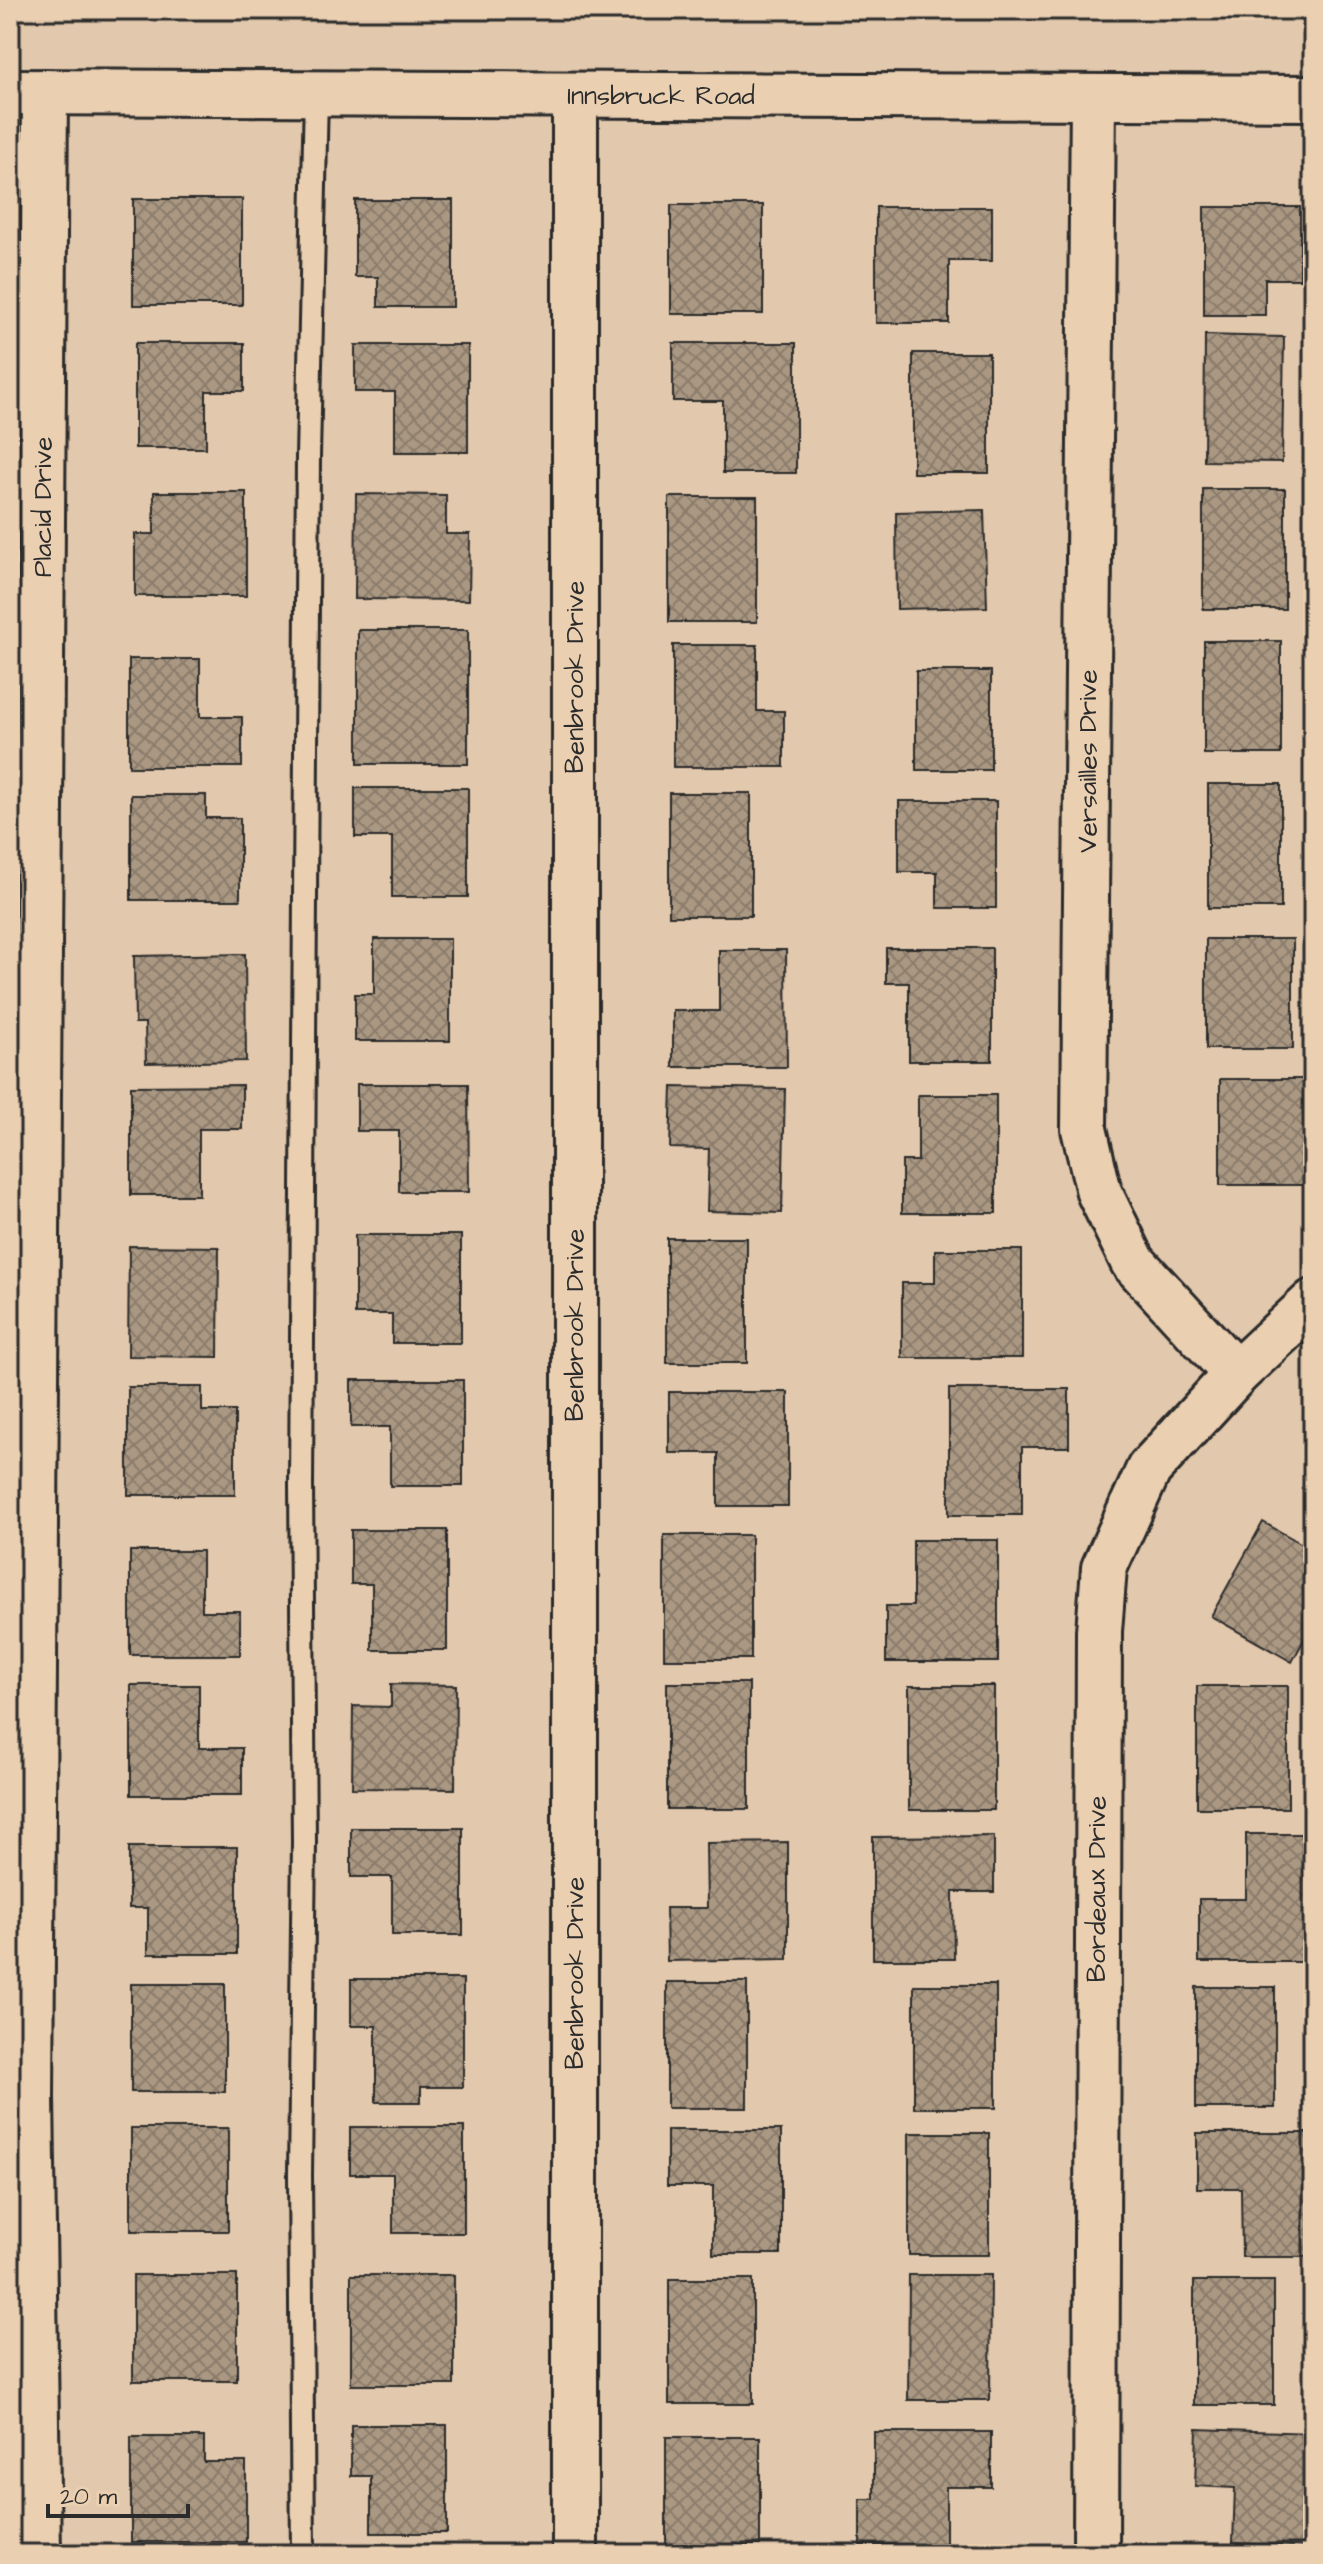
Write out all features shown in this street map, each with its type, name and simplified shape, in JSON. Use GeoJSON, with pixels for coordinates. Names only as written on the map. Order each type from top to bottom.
{"type":"FeatureCollection","features":[{"type":"Feature","properties":{"kind":"street","name":"Innsbruck Road"},"geometry":{"type":"LineString","coordinates":[[28,92],[1313,98]]}},
{"type":"Feature","properties":{"kind":"street","name":"Placid Drive"},"geometry":{"type":"LineString","coordinates":[[28,92],[20,2097],[38,2554]]}},
{"type":"Feature","properties":{"kind":"street","name":"Benbrook Drive"},"geometry":{"type":"LineString","coordinates":[[575,95],[575,2554]]}},
{"type":"Feature","properties":{"kind":"street","name":"Versailles Drive"},"geometry":{"type":"LineString","coordinates":[[1093,98],[1084,1129],[1099,1192],[1133,1262],[1236,1374]]}},
{"type":"Feature","properties":{"kind":"street","name":"Bordeaux Drive"},"geometry":{"type":"LineString","coordinates":[[1096,2554],[1099,1631],[1104,1568],[1149,1469],[1236,1374],[1313,1302]]}},
{"type":"Feature","properties":{"kind":"lane"},"geometry":{"type":"LineString","coordinates":[[303,2554],[301,1469],[308,457],[316,94]]}},
{"type":"Feature","properties":{"kind":"building"},"geometry":{"type":"Polygon","coordinates":[[[133,199],[242,199],[242,305],[133,305],[133,199]]]}},
{"type":"Feature","properties":{"kind":"building"},"geometry":{"type":"Polygon","coordinates":[[[355,200],[453,200],[453,307],[378,307],[378,277],[355,277],[355,200]]]}},
{"type":"Feature","properties":{"kind":"building"},"geometry":{"type":"Polygon","coordinates":[[[671,205],[763,205],[763,314],[671,314],[671,205]]]}},
{"type":"Feature","properties":{"kind":"building"},"geometry":{"type":"Polygon","coordinates":[[[876,207],[992,207],[992,261],[949,261],[949,323],[876,323],[876,207]]]}},
{"type":"Feature","properties":{"kind":"building"},"geometry":{"type":"Polygon","coordinates":[[[1204,207],[1300,207],[1300,279],[1265,279],[1265,315],[1204,315],[1204,207]]]}},
{"type":"Feature","properties":{"kind":"building"},"geometry":{"type":"Polygon","coordinates":[[[1205,335],[1284,337],[1282,462],[1204,461],[1205,335]]]}},
{"type":"Feature","properties":{"kind":"building"},"geometry":{"type":"Polygon","coordinates":[[[135,343],[244,343],[244,391],[206,391],[206,448],[135,448],[135,343]]]}},
{"type":"Feature","properties":{"kind":"building"},"geometry":{"type":"Polygon","coordinates":[[[673,343],[796,343],[796,473],[723,473],[723,401],[673,401],[673,343]]]}},
{"type":"Feature","properties":{"kind":"building"},"geometry":{"type":"Polygon","coordinates":[[[355,345],[468,345],[468,452],[395,452],[395,392],[355,392],[355,345]]]}},
{"type":"Feature","properties":{"kind":"building"},"geometry":{"type":"Polygon","coordinates":[[[913,353],[989,353],[989,473],[913,473],[913,353]]]}},
{"type":"Feature","properties":{"kind":"building"},"geometry":{"type":"Polygon","coordinates":[[[1203,489],[1285,489],[1285,609],[1203,609],[1203,489]]]}},
{"type":"Feature","properties":{"kind":"building"},"geometry":{"type":"Polygon","coordinates":[[[154,492],[246,492],[246,596],[135,596],[135,534],[154,534],[154,492]]]}},
{"type":"Feature","properties":{"kind":"building"},"geometry":{"type":"Polygon","coordinates":[[[356,494],[446,495],[446,534],[470,534],[469,600],[355,599],[356,494]]]}},
{"type":"Feature","properties":{"kind":"building"},"geometry":{"type":"Polygon","coordinates":[[[669,497],[757,497],[757,622],[669,622],[669,497]]]}},
{"type":"Feature","properties":{"kind":"building"},"geometry":{"type":"Polygon","coordinates":[[[984,510],[987,607],[897,609],[896,512],[984,510]]]}},
{"type":"Feature","properties":{"kind":"building"},"geometry":{"type":"Polygon","coordinates":[[[358,630],[468,630],[468,764],[358,764],[358,630]]]}},
{"type":"Feature","properties":{"kind":"building"},"geometry":{"type":"Polygon","coordinates":[[[1204,641],[1281,641],[1281,754],[1204,754],[1204,641]]]}},
{"type":"Feature","properties":{"kind":"building"},"geometry":{"type":"Polygon","coordinates":[[[673,645],[757,645],[757,711],[784,711],[784,767],[673,767],[673,645]]]}},
{"type":"Feature","properties":{"kind":"building"},"geometry":{"type":"Polygon","coordinates":[[[129,659],[200,659],[200,717],[242,717],[242,767],[129,767],[129,659]]]}},
{"type":"Feature","properties":{"kind":"building"},"geometry":{"type":"Polygon","coordinates":[[[916,671],[991,671],[991,770],[916,770],[916,671]]]}},
{"type":"Feature","properties":{"kind":"building"},"geometry":{"type":"Polygon","coordinates":[[[1208,784],[1281,784],[1281,908],[1208,908],[1208,784]]]}},
{"type":"Feature","properties":{"kind":"building"},"geometry":{"type":"Polygon","coordinates":[[[355,788],[468,788],[468,897],[392,897],[392,837],[355,837],[355,788]]]}},
{"type":"Feature","properties":{"kind":"building"},"geometry":{"type":"Polygon","coordinates":[[[669,793],[751,793],[751,916],[669,916],[669,793]]]}},
{"type":"Feature","properties":{"kind":"building"},"geometry":{"type":"Polygon","coordinates":[[[131,795],[206,795],[206,818],[240,818],[240,900],[131,900],[131,795]]]}},
{"type":"Feature","properties":{"kind":"building"},"geometry":{"type":"Polygon","coordinates":[[[899,801],[996,801],[996,908],[937,908],[937,872],[899,872],[899,801]]]}},
{"type":"Feature","properties":{"kind":"building"},"geometry":{"type":"Polygon","coordinates":[[[374,939],[450,939],[450,1041],[355,1041],[355,994],[374,994],[374,939]]]}},
{"type":"Feature","properties":{"kind":"building"},"geometry":{"type":"Polygon","coordinates":[[[1206,939],[1293,939],[1293,1049],[1206,1049],[1206,939]]]}},
{"type":"Feature","properties":{"kind":"building"},"geometry":{"type":"Polygon","coordinates":[[[886,948],[992,948],[992,1061],[909,1061],[909,983],[886,983],[886,948]]]}},
{"type":"Feature","properties":{"kind":"building"},"geometry":{"type":"Polygon","coordinates":[[[719,950],[786,950],[787,1067],[673,1067],[673,1011],[719,1011],[719,950]]]}},
{"type":"Feature","properties":{"kind":"building"},"geometry":{"type":"Polygon","coordinates":[[[245,954],[246,1061],[146,1063],[145,1023],[135,1023],[134,956],[245,954]]]}},
{"type":"Feature","properties":{"kind":"building"},"geometry":{"type":"Polygon","coordinates":[[[1220,1079],[1310,1079],[1310,1185],[1220,1185],[1220,1079]]]}},
{"type":"Feature","properties":{"kind":"building"},"geometry":{"type":"Polygon","coordinates":[[[357,1084],[468,1084],[469,1192],[399,1192],[399,1131],[357,1131],[357,1084]]]}},
{"type":"Feature","properties":{"kind":"building"},"geometry":{"type":"Polygon","coordinates":[[[242,1085],[242,1129],[199,1129],[199,1195],[131,1195],[131,1086],[242,1085]]]}},
{"type":"Feature","properties":{"kind":"building"},"geometry":{"type":"Polygon","coordinates":[[[672,1087],[785,1089],[782,1213],[707,1211],[709,1149],[670,1148],[672,1087]]]}},
{"type":"Feature","properties":{"kind":"building"},"geometry":{"type":"Polygon","coordinates":[[[918,1095],[996,1095],[996,1213],[902,1213],[902,1161],[918,1161],[918,1095]]]}},
{"type":"Feature","properties":{"kind":"building"},"geometry":{"type":"Polygon","coordinates":[[[355,1235],[461,1235],[461,1343],[392,1343],[392,1314],[355,1314],[355,1235]]]}},
{"type":"Feature","properties":{"kind":"building"},"geometry":{"type":"Polygon","coordinates":[[[667,1238],[747,1238],[747,1363],[667,1363],[667,1238]]]}},
{"type":"Feature","properties":{"kind":"building"},"geometry":{"type":"Polygon","coordinates":[[[129,1246],[219,1247],[218,1357],[128,1356],[129,1246]]]}},
{"type":"Feature","properties":{"kind":"building"},"geometry":{"type":"Polygon","coordinates":[[[935,1250],[1022,1250],[1022,1358],[902,1358],[902,1283],[935,1283],[935,1250]]]}},
{"type":"Feature","properties":{"kind":"building"},"geometry":{"type":"Polygon","coordinates":[[[351,1380],[463,1380],[463,1486],[390,1486],[390,1427],[351,1427],[351,1380]]]}},
{"type":"Feature","properties":{"kind":"building"},"geometry":{"type":"Polygon","coordinates":[[[128,1387],[202,1387],[202,1411],[235,1411],[235,1495],[128,1495],[128,1387]]]}},
{"type":"Feature","properties":{"kind":"building"},"geometry":{"type":"Polygon","coordinates":[[[949,1389],[1069,1389],[1069,1447],[1022,1447],[1022,1515],[949,1515],[949,1389]]]}},
{"type":"Feature","properties":{"kind":"building"},"geometry":{"type":"Polygon","coordinates":[[[669,1392],[788,1392],[788,1506],[718,1506],[718,1453],[669,1453],[669,1392]]]}},
{"type":"Feature","properties":{"kind":"building"},"geometry":{"type":"Polygon","coordinates":[[[1313,1476],[1313,1499],[1302,1488],[1313,1476]]]}},
{"type":"Feature","properties":{"kind":"building"},"geometry":{"type":"Polygon","coordinates":[[[1263,1522],[1313,1550],[1313,1623],[1292,1662],[1211,1616],[1263,1522]]]}},
{"type":"Feature","properties":{"kind":"building"},"geometry":{"type":"Polygon","coordinates":[[[351,1530],[447,1530],[447,1650],[372,1650],[372,1584],[351,1584],[351,1530]]]}},
{"type":"Feature","properties":{"kind":"building"},"geometry":{"type":"Polygon","coordinates":[[[664,1535],[751,1535],[751,1659],[664,1659],[664,1535]]]}},
{"type":"Feature","properties":{"kind":"building"},"geometry":{"type":"Polygon","coordinates":[[[913,1540],[998,1540],[998,1662],[886,1662],[886,1606],[913,1606],[913,1540]]]}},
{"type":"Feature","properties":{"kind":"building"},"geometry":{"type":"Polygon","coordinates":[[[130,1551],[202,1551],[202,1611],[240,1611],[240,1655],[130,1655],[130,1551]]]}},
{"type":"Feature","properties":{"kind":"building"},"geometry":{"type":"Polygon","coordinates":[[[667,1683],[749,1683],[749,1809],[667,1809],[667,1683]]]}},
{"type":"Feature","properties":{"kind":"building"},"geometry":{"type":"Polygon","coordinates":[[[391,1684],[456,1685],[455,1789],[352,1788],[353,1706],[391,1707],[391,1684]]]}},
{"type":"Feature","properties":{"kind":"building"},"geometry":{"type":"Polygon","coordinates":[[[131,1685],[199,1685],[199,1748],[242,1748],[242,1795],[131,1795],[131,1685]]]}},
{"type":"Feature","properties":{"kind":"building"},"geometry":{"type":"Polygon","coordinates":[[[909,1686],[994,1686],[994,1810],[909,1810],[909,1686]]]}},
{"type":"Feature","properties":{"kind":"building"},"geometry":{"type":"Polygon","coordinates":[[[1197,1686],[1288,1686],[1288,1808],[1197,1808],[1197,1686]]]}},
{"type":"Feature","properties":{"kind":"building"},"geometry":{"type":"Polygon","coordinates":[[[351,1828],[463,1828],[463,1935],[392,1935],[392,1877],[351,1877],[351,1828]]]}},
{"type":"Feature","properties":{"kind":"building"},"geometry":{"type":"Polygon","coordinates":[[[1246,1834],[1313,1834],[1313,1962],[1199,1962],[1199,1899],[1246,1899],[1246,1834]]]}},
{"type":"Feature","properties":{"kind":"building"},"geometry":{"type":"Polygon","coordinates":[[[994,1836],[994,1892],[953,1892],[954,1959],[873,1959],[873,1837],[994,1836]]]}},
{"type":"Feature","properties":{"kind":"building"},"geometry":{"type":"Polygon","coordinates":[[[788,1842],[788,1959],[667,1961],[666,1908],[707,1908],[706,1843],[788,1842]]]}},
{"type":"Feature","properties":{"kind":"building"},"geometry":{"type":"Polygon","coordinates":[[[129,1847],[237,1847],[237,1954],[148,1954],[148,1908],[129,1908],[129,1847]]]}},
{"type":"Feature","properties":{"kind":"building"},"geometry":{"type":"Polygon","coordinates":[[[351,1979],[463,1979],[463,2087],[421,2087],[421,2102],[376,2102],[376,2026],[351,2026],[351,1979]]]}},
{"type":"Feature","properties":{"kind":"building"},"geometry":{"type":"Polygon","coordinates":[[[667,1982],[747,1982],[747,2108],[667,2108],[667,1982]]]}},
{"type":"Feature","properties":{"kind":"building"},"geometry":{"type":"Polygon","coordinates":[[[131,1984],[225,1984],[225,2092],[131,2092],[131,1984]]]}},
{"type":"Feature","properties":{"kind":"building"},"geometry":{"type":"Polygon","coordinates":[[[914,1985],[996,1985],[996,2108],[914,2108],[914,1985]]]}},
{"type":"Feature","properties":{"kind":"building"},"geometry":{"type":"Polygon","coordinates":[[[1196,1987],[1275,1987],[1275,2108],[1196,2108],[1196,1987]]]}},
{"type":"Feature","properties":{"kind":"building"},"geometry":{"type":"Polygon","coordinates":[[[350,2127],[464,2127],[464,2233],[393,2233],[393,2174],[350,2174],[350,2127]]]}},
{"type":"Feature","properties":{"kind":"building"},"geometry":{"type":"Polygon","coordinates":[[[131,2128],[228,2128],[228,2231],[131,2231],[131,2128]]]}},
{"type":"Feature","properties":{"kind":"building"},"geometry":{"type":"Polygon","coordinates":[[[667,2130],[781,2130],[781,2254],[713,2254],[713,2186],[667,2186],[667,2130]]]}},
{"type":"Feature","properties":{"kind":"building"},"geometry":{"type":"Polygon","coordinates":[[[909,2133],[989,2133],[989,2255],[909,2255],[909,2133]]]}},
{"type":"Feature","properties":{"kind":"building"},"geometry":{"type":"Polygon","coordinates":[[[1197,2133],[1309,2133],[1309,2257],[1242,2257],[1241,2188],[1197,2188],[1197,2133]]]}},
{"type":"Feature","properties":{"kind":"building"},"geometry":{"type":"Polygon","coordinates":[[[133,2275],[237,2275],[237,2381],[133,2381],[133,2275]]]}},
{"type":"Feature","properties":{"kind":"building"},"geometry":{"type":"Polygon","coordinates":[[[351,2275],[454,2275],[454,2385],[351,2385],[351,2275]]]}},
{"type":"Feature","properties":{"kind":"building"},"geometry":{"type":"Polygon","coordinates":[[[909,2275],[991,2275],[990,2400],[908,2400],[909,2275]]]}},
{"type":"Feature","properties":{"kind":"building"},"geometry":{"type":"Polygon","coordinates":[[[669,2279],[753,2279],[753,2404],[669,2404],[669,2279]]]}},
{"type":"Feature","properties":{"kind":"building"},"geometry":{"type":"Polygon","coordinates":[[[1194,2281],[1274,2281],[1274,2405],[1194,2405],[1194,2281]]]}},
{"type":"Feature","properties":{"kind":"building"},"geometry":{"type":"Polygon","coordinates":[[[351,2425],[447,2425],[447,2533],[371,2533],[371,2476],[351,2476],[351,2425]]]}},
{"type":"Feature","properties":{"kind":"building"},"geometry":{"type":"Polygon","coordinates":[[[1197,2429],[1313,2433],[1312,2547],[1233,2543],[1235,2488],[1195,2486],[1197,2429]]]}},
{"type":"Feature","properties":{"kind":"building"},"geometry":{"type":"Polygon","coordinates":[[[874,2432],[991,2432],[991,2487],[946,2487],[946,2545],[860,2545],[860,2499],[874,2499],[874,2432]]]}},
{"type":"Feature","properties":{"kind":"building"},"geometry":{"type":"Polygon","coordinates":[[[131,2437],[204,2437],[204,2462],[246,2462],[246,2542],[131,2542],[131,2437]]]}},
{"type":"Feature","properties":{"kind":"building"},"geometry":{"type":"Polygon","coordinates":[[[666,2437],[760,2437],[760,2545],[666,2545],[666,2437]]]}}]}
